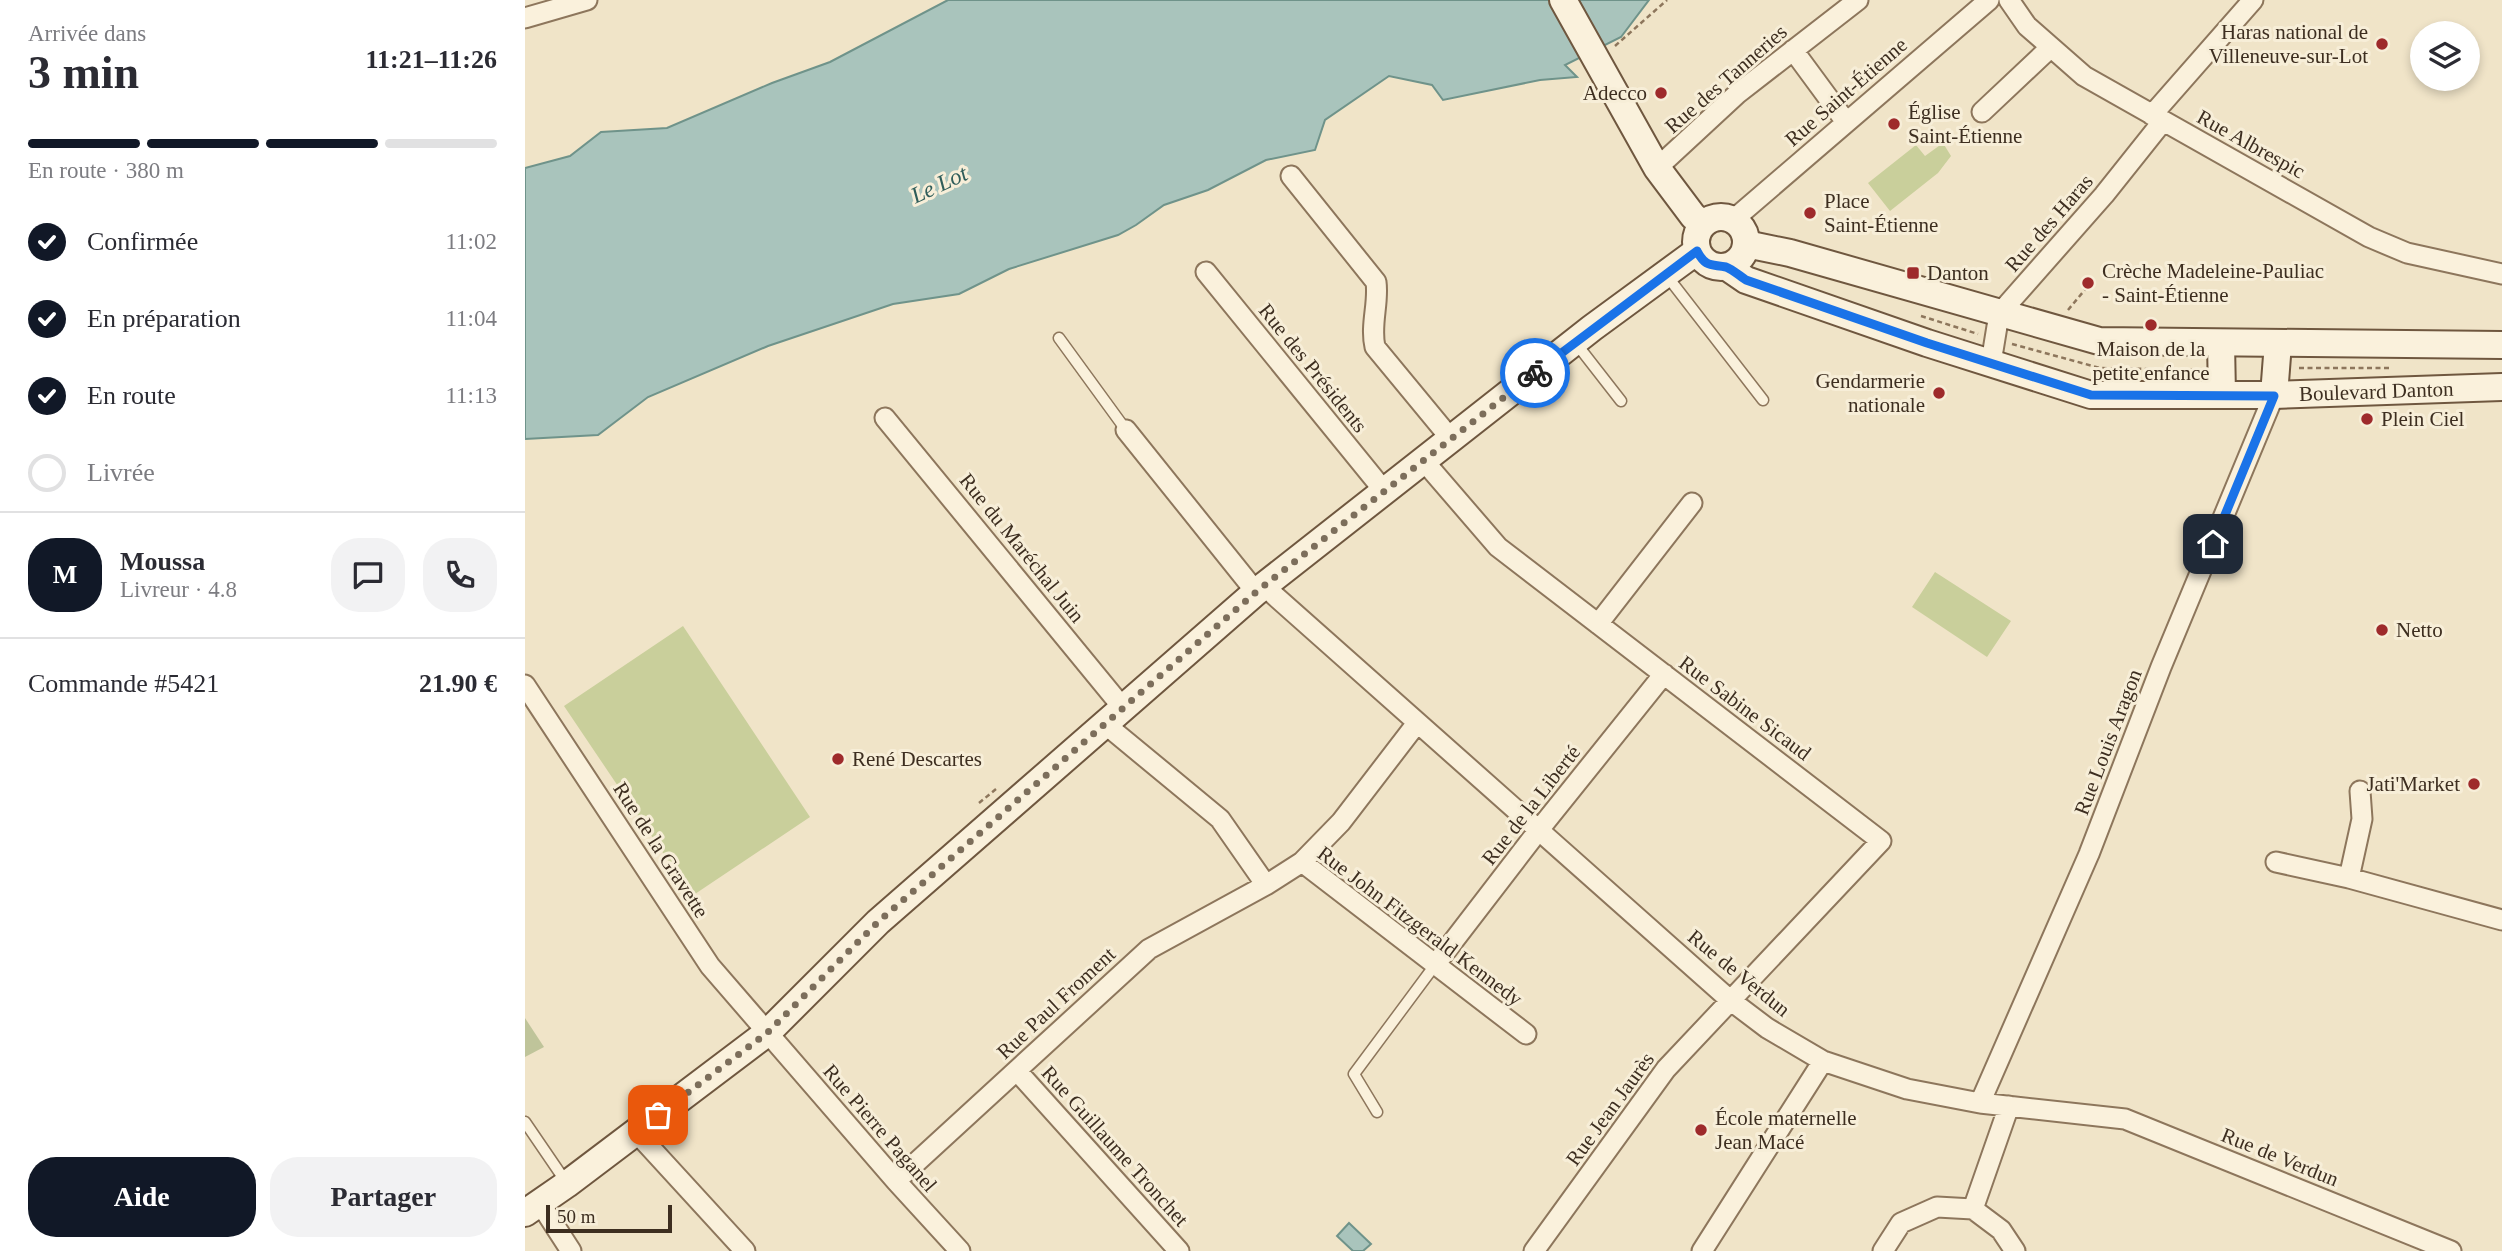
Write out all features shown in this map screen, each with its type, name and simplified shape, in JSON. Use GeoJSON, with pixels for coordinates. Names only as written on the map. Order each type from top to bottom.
{"type":"FeatureCollection","features":[{"type":"Feature","properties":{"kind":"main road"},"geometry":{"type":"LineString","coordinates":[[1563,0],[1657,168],[1693,216],[1703,224]]}},
{"type":"Feature","properties":{"kind":"main road"},"geometry":{"type":"LineString","coordinates":[[1718,217],[1733,220],[1743,230],[1746,244],[1740,259],[1727,267],[1712,267],[1697,251],[1696,237],[1703,224],[1718,217]]}},
{"type":"Feature","properties":{"kind":"main road"},"geometry":{"type":"LineString","coordinates":[[1746,244],[1790,253],[2099,341],[2501,345],[2501,387]]}},
{"type":"Feature","properties":{"kind":"main road"},"geometry":{"type":"LineString","coordinates":[[532,1208],[767,1033],[878,922],[1261,588],[1575,341],[1697,251]]}},
{"type":"Feature","properties":{"kind":"main road","name":"Boulevard Danton"},"geometry":{"type":"LineString","coordinates":[[1727,267],[1746,280],[2091,395],[2274,396],[2501,387]]}},
{"type":"Feature","properties":{"kind":"main road"},"geometry":{"type":"LineString","coordinates":[[2221,343],[2222,395]]}},
{"type":"Feature","properties":{"kind":"main road"},"geometry":{"type":"LineString","coordinates":[[2274,396],[2278,344]]}},
{"type":"Feature","properties":{"kind":"street"},"geometry":{"type":"LineString","coordinates":[[525,18],[587,0]]}},
{"type":"Feature","properties":{"kind":"street","name":"Rue des Tanneries"},"geometry":{"type":"LineString","coordinates":[[1657,168],[1737,94],[1859,0]]}},
{"type":"Feature","properties":{"kind":"street","name":"Rue Saint-Étienne"},"geometry":{"type":"LineString","coordinates":[[1733,220],[1989,0]]}},
{"type":"Feature","properties":{"kind":"street","name":"Rue Albrespic"},"geometry":{"type":"LineString","coordinates":[[2009,0],[2027,26],[2084,76],[2369,237],[2407,253],[2502,274]]}},
{"type":"Feature","properties":{"kind":"street","name":"Rue des Haras"},"geometry":{"type":"LineString","coordinates":[[1999,314],[2103,194],[2157,118],[2253,0]]}},
{"type":"Feature","properties":{"kind":"street"},"geometry":{"type":"LineString","coordinates":[[1982,112],[2051,47]]}},
{"type":"Feature","properties":{"kind":"street"},"geometry":{"type":"LineString","coordinates":[[1793,50],[1846,122]]}},
{"type":"Feature","properties":{"kind":"street"},"geometry":{"type":"LineString","coordinates":[[1291,176],[1376,282],[1373,336],[1375,346],[1451,439]]}},
{"type":"Feature","properties":{"kind":"street","name":"Rue des Présidents"},"geometry":{"type":"LineString","coordinates":[[1206,272],[1385,492]]}},
{"type":"Feature","properties":{"kind":"street"},"geometry":{"type":"LineString","coordinates":[[1991,363],[1999,314]]}},
{"type":"Feature","properties":{"kind":"street","name":"Rue Louis Aragon"},"geometry":{"type":"LineString","coordinates":[[1980,1103],[2089,854],[2161,667],[2274,396]]}},
{"type":"Feature","properties":{"kind":"street","name":"Rue du Maréchal Juin"},"geometry":{"type":"LineString","coordinates":[[885,418],[1114,716]]}},
{"type":"Feature","properties":{"kind":"street","name":"Rue de Verdun"},"geometry":{"type":"LineString","coordinates":[[1126,430],[1261,588],[1274,595],[1730,1000],[1767,1028],[1823,1061],[1907,1089],[1980,1103],[2125,1119],[2451,1251]]}},
{"type":"Feature","properties":{"kind":"street","name":"Rue Sabine Sicaud"},"geometry":{"type":"LineString","coordinates":[[1423,460],[1498,547],[1881,841],[1730,1000]]}},
{"type":"Feature","properties":{"kind":"street"},"geometry":{"type":"LineString","coordinates":[[1598,624],[1692,503]]}},
{"type":"Feature","properties":{"kind":"street","name":"Rue de la Liberté"},"geometry":{"type":"LineString","coordinates":[[1435,965],[1664,674]]}},
{"type":"Feature","properties":{"kind":"street","name":"Rue de la Gravette"},"geometry":{"type":"LineString","coordinates":[[525,685],[710,966],[767,1033]]}},
{"type":"Feature","properties":{"kind":"street"},"geometry":{"type":"LineString","coordinates":[[1114,716],[1220,819],[1266,885]]}},
{"type":"Feature","properties":{"kind":"street"},"geometry":{"type":"LineString","coordinates":[[1302,862],[1341,822],[1417,723]]}},
{"type":"Feature","properties":{"kind":"street"},"geometry":{"type":"LineString","coordinates":[[2349,878],[2363,819],[2360,791]]}},
{"type":"Feature","properties":{"kind":"street","name":"Rue John Fitzgerald Kennedy"},"geometry":{"type":"LineString","coordinates":[[1266,885],[1302,862],[1526,1034]]}},
{"type":"Feature","properties":{"kind":"street"},"geometry":{"type":"LineString","coordinates":[[2276,862],[2349,878],[2502,920]]}},
{"type":"Feature","properties":{"kind":"street","name":"Rue Paul Froment"},"geometry":{"type":"LineString","coordinates":[[896,1181],[1150,949],[1266,885]]}},
{"type":"Feature","properties":{"kind":"street","name":"Rue Jean Jaurès"},"geometry":{"type":"LineString","coordinates":[[1534,1251],[1666,1069],[1730,1000]]}},
{"type":"Feature","properties":{"kind":"street","name":"Rue Pierre Paganel"},"geometry":{"type":"LineString","coordinates":[[767,1033],[960,1251]]}},
{"type":"Feature","properties":{"kind":"street"},"geometry":{"type":"LineString","coordinates":[[1702,1251],[1823,1061]]}},
{"type":"Feature","properties":{"kind":"street","name":"Rue Guillaume Tronchet"},"geometry":{"type":"LineString","coordinates":[[1017,1070],[1179,1251]]}},
{"type":"Feature","properties":{"kind":"street"},"geometry":{"type":"LineString","coordinates":[[1973,1209],[2009,1106]]}},
{"type":"Feature","properties":{"kind":"street"},"geometry":{"type":"LineString","coordinates":[[636,1132],[745,1251]]}},
{"type":"Feature","properties":{"kind":"street"},"geometry":{"type":"LineString","coordinates":[[1884,1251],[1902,1223],[1937,1207],[1973,1209],[2001,1230],[2015,1251]]}},
{"type":"Feature","properties":{"kind":"street"},"geometry":{"type":"LineString","coordinates":[[532,1208],[571,1251]]}},
{"type":"Feature","properties":{"kind":"lane"},"geometry":{"type":"LineString","coordinates":[[1665,274],[1763,400]]}},
{"type":"Feature","properties":{"kind":"lane"},"geometry":{"type":"LineString","coordinates":[[1059,338],[1126,430]]}},
{"type":"Feature","properties":{"kind":"lane"},"geometry":{"type":"LineString","coordinates":[[1575,341],[1621,401]]}},
{"type":"Feature","properties":{"kind":"lane"},"geometry":{"type":"LineString","coordinates":[[1377,1112],[1354,1074],[1435,965]]}},
{"type":"Feature","properties":{"kind":"lane"},"geometry":{"type":"LineString","coordinates":[[525,1122],[567,1184]]}},
{"type":"Feature","properties":{"kind":"path"},"geometry":{"type":"LineString","coordinates":[[1607,54],[1668,0]]}},
{"type":"Feature","properties":{"kind":"path"},"geometry":{"type":"LineString","coordinates":[[2067,312],[2088,286]]}},
{"type":"Feature","properties":{"kind":"green space"},"geometry":{"type":"Polygon","coordinates":[[[1943,143],[1951,156],[1938,173],[1890,211],[1868,183],[1916,145],[1925,156],[1943,143]]]}},
{"type":"Feature","properties":{"kind":"green space"},"geometry":{"type":"Polygon","coordinates":[[[1935,572],[2011,621],[1987,657],[1912,607],[1935,572]]]}},
{"type":"Feature","properties":{"kind":"green space"},"geometry":{"type":"Polygon","coordinates":[[[683,626],[810,817],[692,896],[564,706],[683,626]]]}},
{"type":"Feature","properties":{"kind":"green space"},"geometry":{"type":"Polygon","coordinates":[[[525,1018],[544,1047],[525,1057],[525,1018]]]}},
{"type":"Feature","properties":{"kind":"water","name":"Le Lot"},"geometry":{"type":"Polygon","coordinates":[[[948,0],[1649,0],[1621,37],[1565,65],[1577,77],[1540,80],[1443,100],[1432,85],[1389,76],[1325,120],[1315,150],[1266,160],[1208,190],[1164,205],[1118,235],[1009,269],[959,294],[893,304],[768,346],[648,397],[598,435],[525,439],[525,168],[570,156],[601,132],[667,128],[772,83],[830,62],[948,0]]]}},
{"type":"Feature","properties":{"kind":"water"},"geometry":{"type":"Polygon","coordinates":[[[1349,1223],[1371,1244],[1363,1251],[1353,1251],[1337,1236],[1349,1223]]]}},
{"type":"Feature","properties":{"kind":"way so far"},"geometry":{"type":"LineString","coordinates":[[658,1115],[767,1033],[878,922],[1256,592],[1535,373]]}},
{"type":"Feature","properties":{"kind":"place","name":"Haras national de Villeneuve-sur-Lot"},"geometry":{"type":"Point","coordinates":[2382,44]}},
{"type":"Feature","properties":{"kind":"place","name":"Adecco"},"geometry":{"type":"Point","coordinates":[1661,93]}},
{"type":"Feature","properties":{"kind":"place","name":"Église Saint-Étienne"},"geometry":{"type":"Point","coordinates":[1894,124]}},
{"type":"Feature","properties":{"kind":"place","name":"Place Saint-Étienne"},"geometry":{"type":"Point","coordinates":[1810,213]}},
{"type":"Feature","properties":{"kind":"place","name":"Danton"},"geometry":{"type":"Point","coordinates":[1913,273]}},
{"type":"Feature","properties":{"kind":"place","name":"Crèche Madeleine-Pauliac - Saint-Étienne"},"geometry":{"type":"Point","coordinates":[2088,283]}},
{"type":"Feature","properties":{"kind":"place","name":"Maison de la petite enfance"},"geometry":{"type":"Point","coordinates":[2151,325]}},
{"type":"Feature","properties":{"kind":"place","name":"Gendarmerie nationale"},"geometry":{"type":"Point","coordinates":[1939,393]}},
{"type":"Feature","properties":{"kind":"place","name":"Plein Ciel"},"geometry":{"type":"Point","coordinates":[2367,419]}},
{"type":"Feature","properties":{"kind":"place","name":"Netto"},"geometry":{"type":"Point","coordinates":[2382,630]}},
{"type":"Feature","properties":{"kind":"place","name":"René Descartes"},"geometry":{"type":"Point","coordinates":[838,759]}},
{"type":"Feature","properties":{"kind":"place","name":"Jati'Market"},"geometry":{"type":"Point","coordinates":[2474,784]}},
{"type":"Feature","properties":{"kind":"place","name":"École maternelle Jean Macé"},"geometry":{"type":"Point","coordinates":[1701,1130]}},
{"type":"Feature","properties":{"kind":"route"},"geometry":{"type":"LineString","coordinates":[[1535,373],[1697,251],[1700,258],[1712,267],[1727,267],[1746,280],[1927,343],[2091,395],[2274,396],[2213,544]]}}]}
